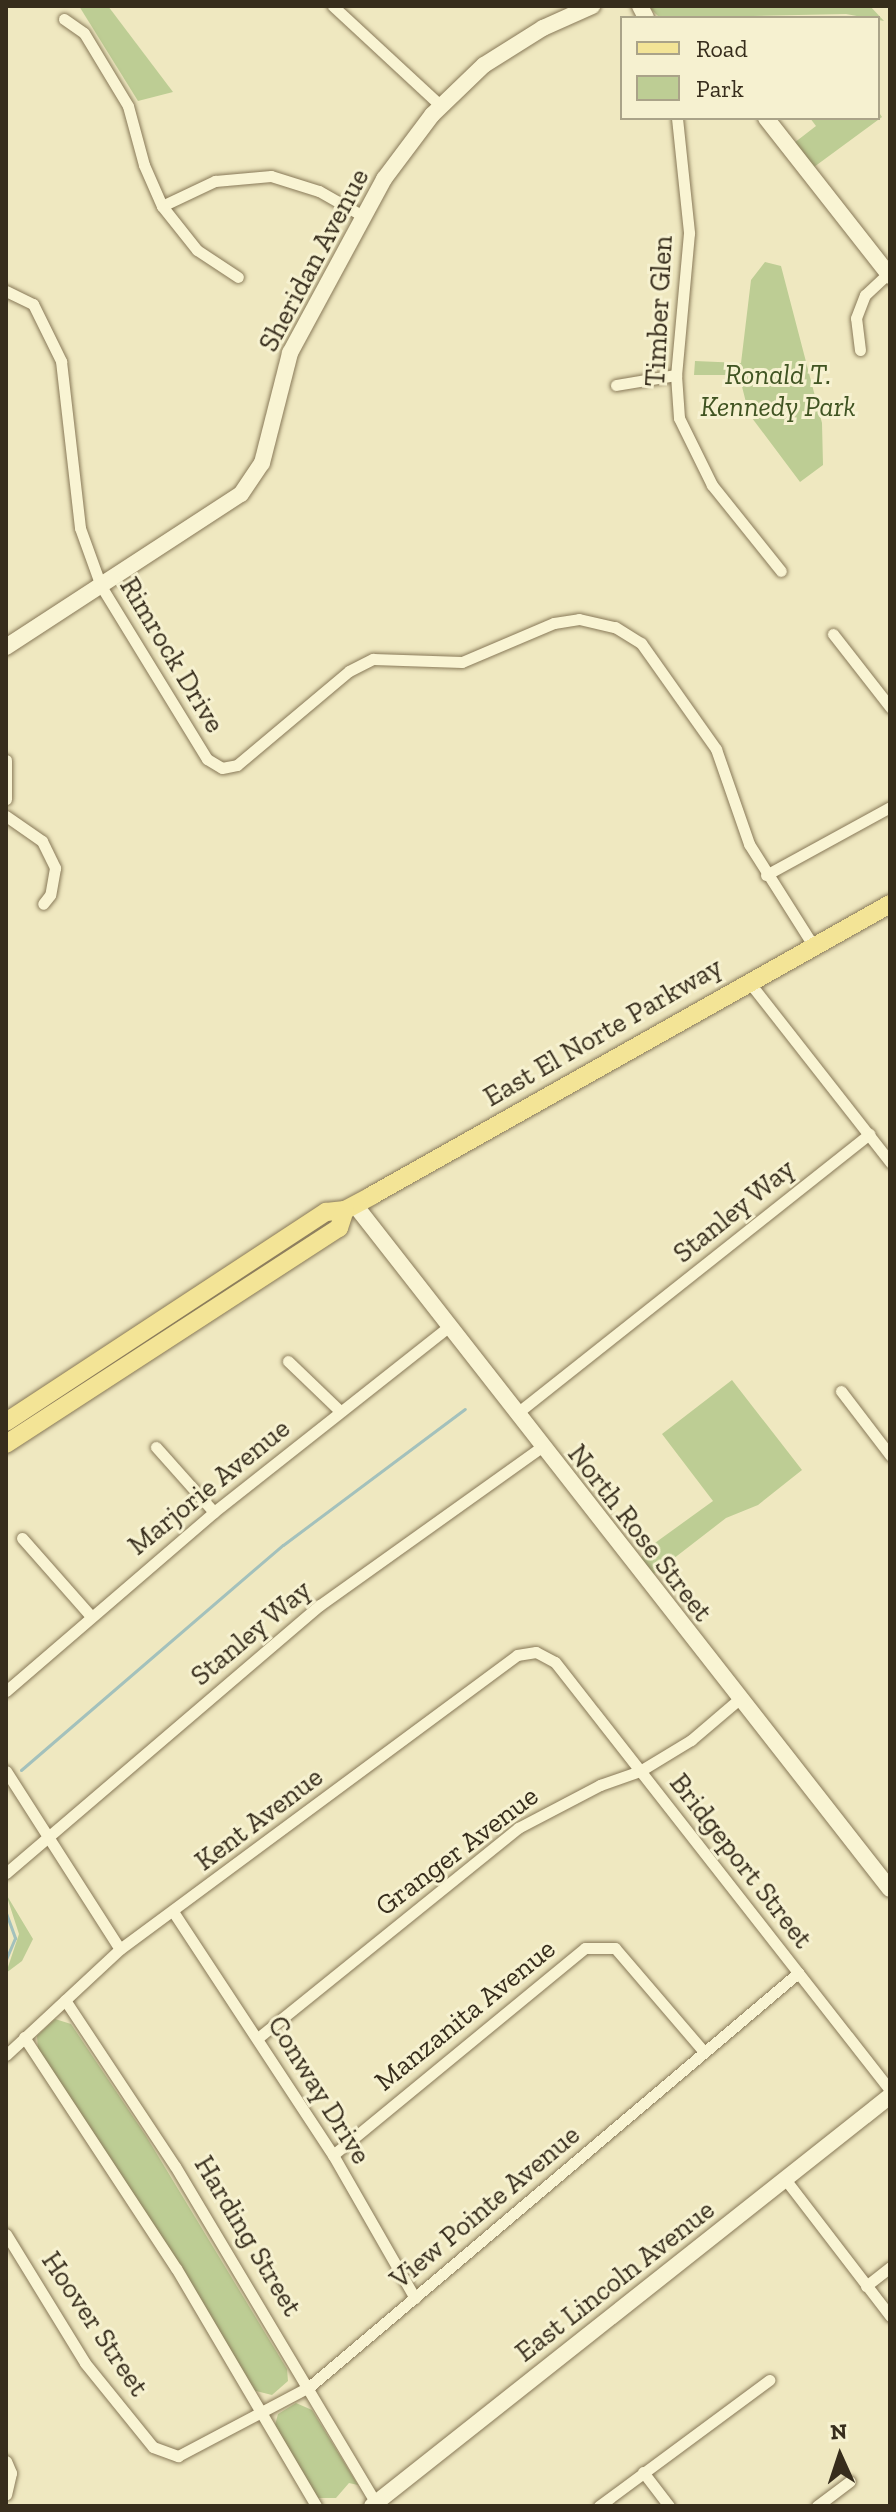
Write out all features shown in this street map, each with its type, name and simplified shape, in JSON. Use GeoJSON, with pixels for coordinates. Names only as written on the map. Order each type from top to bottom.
{"type":"FeatureCollection","features":[{"type":"Feature","properties":{"kind":"main road","name":"East El Norte Parkway"},"geometry":{"type":"LineString","coordinates":[[6,1422],[326,1212],[350,1207],[890,904]]}},
{"type":"Feature","properties":{"kind":"main road","name":"East El Norte Parkway"},"geometry":{"type":"LineString","coordinates":[[6,1444],[339,1228],[350,1207]]}},
{"type":"Feature","properties":{"kind":"street"},"geometry":{"type":"LineString","coordinates":[[333,6],[441,106]]}},
{"type":"Feature","properties":{"kind":"street","name":"Sheridan Avenue"},"geometry":{"type":"LineString","coordinates":[[6,647],[232,502],[247,487],[266,452],[290,353],[361,215],[441,106],[510,46],[592,6]]}},
{"type":"Feature","properties":{"kind":"street"},"geometry":{"type":"LineString","coordinates":[[64,19],[84,33],[128,106],[144,165],[162,206],[197,250],[238,277]]}},
{"type":"Feature","properties":{"kind":"street","name":"Timber Glen"},"geometry":{"type":"LineString","coordinates":[[677,120],[689,233],[676,375],[679,418],[712,485],[781,571]]}},
{"type":"Feature","properties":{"kind":"street"},"geometry":{"type":"LineString","coordinates":[[768,120],[889,274],[865,295],[856,318],[860,350]]}},
{"type":"Feature","properties":{"kind":"street"},"geometry":{"type":"LineString","coordinates":[[162,206],[215,181],[271,176],[319,191],[361,215]]}},
{"type":"Feature","properties":{"kind":"street","name":"Rimrock Drive"},"geometry":{"type":"LineString","coordinates":[[6,291],[33,304],[61,361],[80,528],[101,586],[207,759],[222,768],[237,765],[349,671],[373,659],[462,662],[554,623],[579,619],[615,627],[641,643],[716,749],[741,826],[766,875],[814,947]]}},
{"type":"Feature","properties":{"kind":"street"},"geometry":{"type":"LineString","coordinates":[[616,385],[676,375]]}},
{"type":"Feature","properties":{"kind":"street"},"geometry":{"type":"LineString","coordinates":[[833,634],[890,707]]}},
{"type":"Feature","properties":{"kind":"street"},"geometry":{"type":"LineString","coordinates":[[6,760],[6,799]]}},
{"type":"Feature","properties":{"kind":"street"},"geometry":{"type":"LineString","coordinates":[[766,875],[890,807]]}},
{"type":"Feature","properties":{"kind":"street"},"geometry":{"type":"LineString","coordinates":[[6,816],[42,841],[55,868],[50,895],[43,904]]}},
{"type":"Feature","properties":{"kind":"street"},"geometry":{"type":"LineString","coordinates":[[749,982],[890,1162]]}},
{"type":"Feature","properties":{"kind":"street","name":"Stanley Way"},"geometry":{"type":"LineString","coordinates":[[516,1414],[869,1134]]}},
{"type":"Feature","properties":{"kind":"street","name":"North Rose Street"},"geometry":{"type":"LineString","coordinates":[[350,1207],[890,1889]]}},
{"type":"Feature","properties":{"kind":"street","name":"Marjorie Avenue"},"geometry":{"type":"LineString","coordinates":[[6,1691],[90,1615],[214,1512],[448,1327]]}},
{"type":"Feature","properties":{"kind":"street"},"geometry":{"type":"LineString","coordinates":[[288,1361],[340,1411]]}},
{"type":"Feature","properties":{"kind":"street"},"geometry":{"type":"LineString","coordinates":[[841,1391],[890,1455]]}},
{"type":"Feature","properties":{"kind":"street"},"geometry":{"type":"LineString","coordinates":[[156,1447],[214,1512]]}},
{"type":"Feature","properties":{"kind":"street","name":"Stanley Way"},"geometry":{"type":"LineString","coordinates":[[6,1873],[320,1605],[540,1448]]}},
{"type":"Feature","properties":{"kind":"street"},"geometry":{"type":"LineString","coordinates":[[22,1538],[90,1615]]}},
{"type":"Feature","properties":{"kind":"street","name":"Kent Avenue"},"geometry":{"type":"LineString","coordinates":[[6,2055],[120,1949],[174,1913],[517,1655],[536,1652],[555,1662]]}},
{"type":"Feature","properties":{"kind":"street","name":"Bridgeport Street"},"geometry":{"type":"LineString","coordinates":[[555,1662],[890,2093]]}},
{"type":"Feature","properties":{"kind":"street","name":"Granger Avenue"},"geometry":{"type":"LineString","coordinates":[[259,2037],[518,1828],[600,1785],[640,1771],[691,1740],[738,1700]]}},
{"type":"Feature","properties":{"kind":"street"},"geometry":{"type":"LineString","coordinates":[[6,1771],[120,1949]]}},
{"type":"Feature","properties":{"kind":"street","name":"Conway Drive"},"geometry":{"type":"LineString","coordinates":[[174,1913],[259,2037],[333,2155],[415,2298]]}},
{"type":"Feature","properties":{"kind":"street","name":"Manzanita Avenue"},"geometry":{"type":"LineString","coordinates":[[333,2155],[585,1948],[615,1948],[704,2052]]}},
{"type":"Feature","properties":{"kind":"street","name":"View Pointe Avenue"},"geometry":{"type":"LineString","coordinates":[[187,2453],[309,2387],[798,1973]]}},
{"type":"Feature","properties":{"kind":"street","name":"Harding Street"},"geometry":{"type":"LineString","coordinates":[[65,2000],[175,2166],[309,2387],[375,2505]]}},
{"type":"Feature","properties":{"kind":"street"},"geometry":{"type":"LineString","coordinates":[[24,2037],[176,2268],[316,2506]]}},
{"type":"Feature","properties":{"kind":"street","name":"East Lincoln Avenue"},"geometry":{"type":"LineString","coordinates":[[375,2505],[890,2093]]}},
{"type":"Feature","properties":{"kind":"street"},"geometry":{"type":"LineString","coordinates":[[785,2179],[890,2316]]}},
{"type":"Feature","properties":{"kind":"street","name":"Hoover Street"},"geometry":{"type":"LineString","coordinates":[[6,2234],[85,2363],[153,2447],[162,2454],[187,2453]]}},
{"type":"Feature","properties":{"kind":"street"},"geometry":{"type":"LineString","coordinates":[[866,2286],[890,2267]]}},
{"type":"Feature","properties":{"kind":"street"},"geometry":{"type":"LineString","coordinates":[[599,2506],[769,2380]]}},
{"type":"Feature","properties":{"kind":"street"},"geometry":{"type":"LineString","coordinates":[[6,2461],[11,2473],[6,2494]]}},
{"type":"Feature","properties":{"kind":"street"},"geometry":{"type":"LineString","coordinates":[[643,2472],[669,2506]]}},
{"type":"Feature","properties":{"kind":"street"},"geometry":{"type":"LineString","coordinates":[[817,2506],[850,2481]]}},
{"type":"Feature","properties":{"kind":"green space"},"geometry":{"type":"Polygon","coordinates":[[[79,6],[108,6],[173,92],[138,101],[79,6]]]}},
{"type":"Feature","properties":{"kind":"green space"},"geometry":{"type":"Polygon","coordinates":[[[648,6],[870,6],[879,16],[846,14],[658,16],[648,6]]]}},
{"type":"Feature","properties":{"kind":"green space"},"geometry":{"type":"Polygon","coordinates":[[[812,120],[878,120],[814,167],[794,143],[816,126],[812,120]]]}},
{"type":"Feature","properties":{"kind":"green space","name":"Ronald T. Kennedy Park"},"geometry":{"type":"Polygon","coordinates":[[[765,262],[781,266],[822,423],[823,465],[800,482],[749,414],[739,375],[694,375],[695,361],[741,363],[751,280],[765,262]]]}},
{"type":"Feature","properties":{"kind":"green space"},"geometry":{"type":"Polygon","coordinates":[[[732,1380],[802,1470],[758,1505],[726,1518],[651,1576],[639,1560],[648,1548],[713,1501],[662,1434],[732,1380]]]}},
{"type":"Feature","properties":{"kind":"green space"},"geometry":{"type":"Polygon","coordinates":[[[6,1894],[33,1939],[22,1961],[6,1973],[19,1934],[6,1894]]]}},
{"type":"Feature","properties":{"kind":"green space"},"geometry":{"type":"Polygon","coordinates":[[[55,2019],[71,2024],[146,2136],[287,2369],[288,2381],[272,2395],[252,2390],[38,2050],[37,2036],[55,2019]]]}},
{"type":"Feature","properties":{"kind":"green space"},"geometry":{"type":"Polygon","coordinates":[[[296,2403],[312,2410],[358,2485],[349,2483],[336,2498],[318,2498],[275,2425],[278,2414],[296,2403]]]}},
{"type":"Feature","properties":{"kind":"waterway"},"geometry":{"type":"LineString","coordinates":[[21,1770],[283,1545],[465,1409]]}},
{"type":"Feature","properties":{"kind":"waterway"},"geometry":{"type":"LineString","coordinates":[[6,1913],[15,1938],[6,1959]]}}]}
